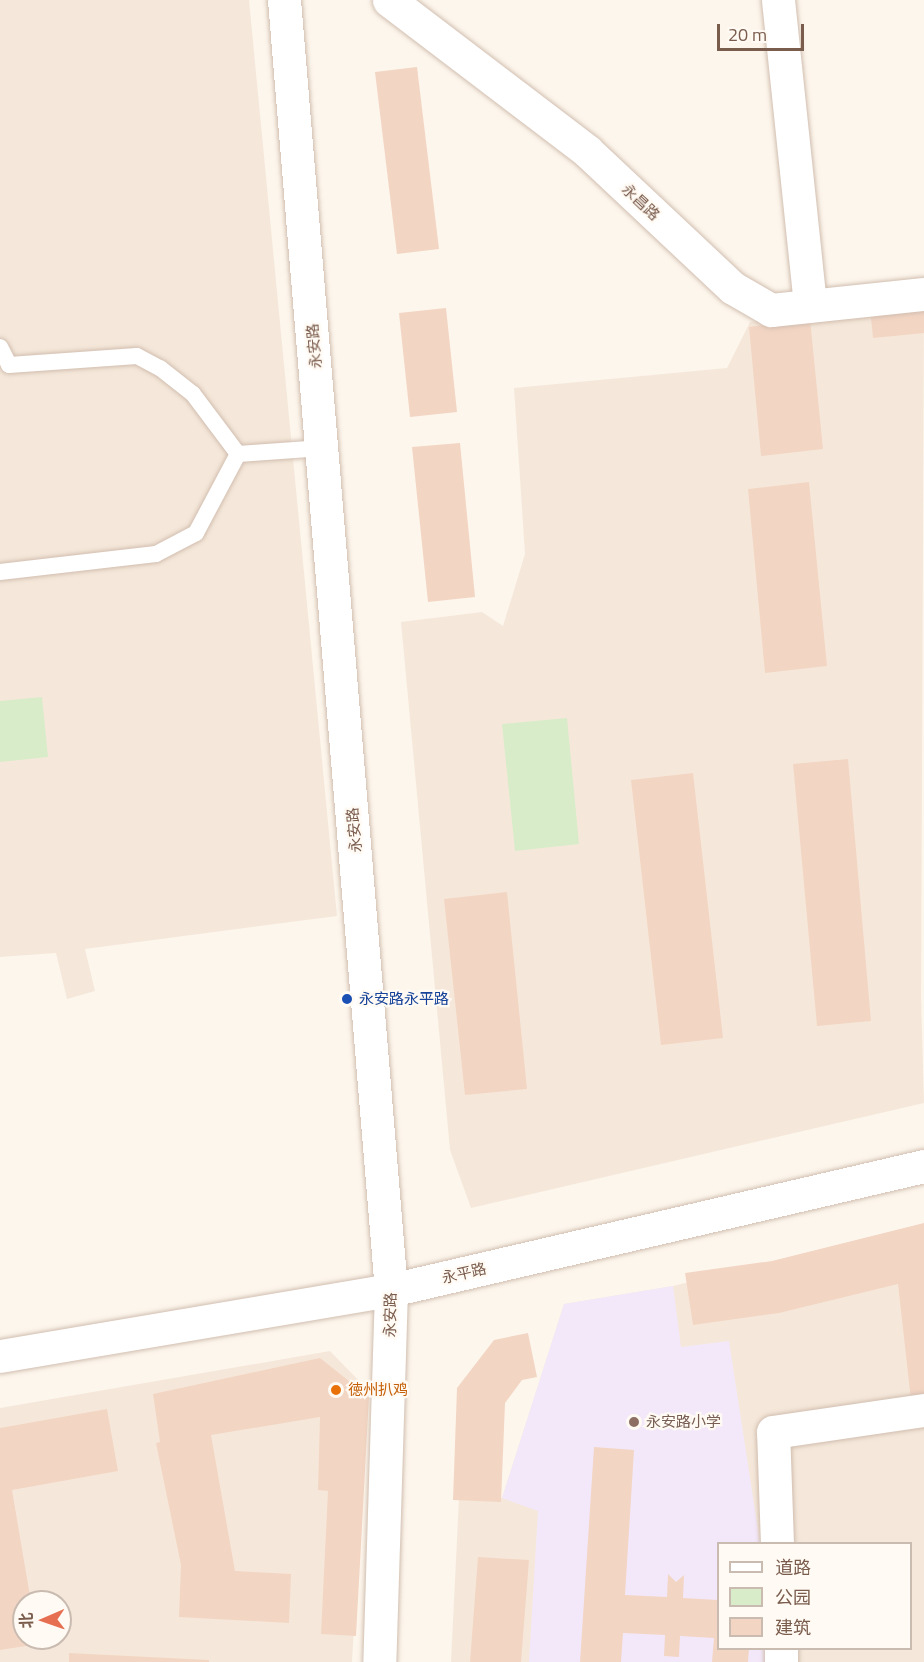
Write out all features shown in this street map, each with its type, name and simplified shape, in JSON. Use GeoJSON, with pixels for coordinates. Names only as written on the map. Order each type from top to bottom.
{"type":"FeatureCollection","features":[{"type":"Feature","properties":{"kind":"street","name":"永安路"},"geometry":{"type":"LineString","coordinates":[[284,0],[323,448],[391,1290],[379,1662]]}},
{"type":"Feature","properties":{"kind":"street","name":"永昌路"},"geometry":{"type":"LineString","coordinates":[[389,0],[587,151],[733,288],[771,310],[924,294]]}},
{"type":"Feature","properties":{"kind":"street"},"geometry":{"type":"LineString","coordinates":[[778,0],[810,305]]}},
{"type":"Feature","properties":{"kind":"street","name":"永平路"},"geometry":{"type":"LineString","coordinates":[[0,1356],[391,1290],[924,1166]]}},
{"type":"Feature","properties":{"kind":"street"},"geometry":{"type":"LineString","coordinates":[[777,1542],[773,1432],[924,1410]]}},
{"type":"Feature","properties":{"kind":"lane"},"geometry":{"type":"LineString","coordinates":[[0,347],[4,366],[137,356],[160,368],[193,394],[238,454]]}},
{"type":"Feature","properties":{"kind":"lane"},"geometry":{"type":"LineString","coordinates":[[238,454],[323,448]]}},
{"type":"Feature","properties":{"kind":"lane"},"geometry":{"type":"LineString","coordinates":[[0,572],[156,554],[196,533],[238,454]]}},
{"type":"Feature","properties":{"kind":"shaded area"},"geometry":{"type":"Polygon","coordinates":[[[0,0],[249,0],[337,916],[85,949],[95,991],[67,999],[56,953],[0,957],[0,0]]]}},
{"type":"Feature","properties":{"kind":"shaded area"},"geometry":{"type":"Polygon","coordinates":[[[924,304],[921,997],[924,1103],[471,1208],[450,1150],[401,622],[482,612],[503,626],[525,554],[514,388],[727,368],[750,322],[924,304]]]}},
{"type":"Feature","properties":{"kind":"shaded area"},"geometry":{"type":"Polygon","coordinates":[[[924,1225],[924,1662],[451,1662],[459,1498],[502,1498],[564,1304],[673,1286],[924,1225]]]}},
{"type":"Feature","properties":{"kind":"shaded area","name":"永安路小学"},"geometry":{"type":"Polygon","coordinates":[[[673,1286],[681,1347],[729,1341],[760,1542],[717,1542],[717,1650],[767,1650],[766,1662],[529,1662],[538,1511],[502,1498],[564,1304],[673,1286]]]}},
{"type":"Feature","properties":{"kind":"shaded area"},"geometry":{"type":"Polygon","coordinates":[[[330,1351],[368,1390],[352,1662],[0,1662],[0,1408],[330,1351]]]}},
{"type":"Feature","properties":{"kind":"green space"},"geometry":{"type":"Polygon","coordinates":[[[42,697],[48,757],[0,762],[0,701],[42,697]]]}},
{"type":"Feature","properties":{"kind":"green space"},"geometry":{"type":"Polygon","coordinates":[[[567,718],[579,844],[515,851],[502,724],[567,718]]]}},
{"type":"Feature","properties":{"kind":"building"},"geometry":{"type":"Polygon","coordinates":[[[417,67],[439,249],[397,254],[375,72],[417,67]]]}},
{"type":"Feature","properties":{"kind":"building"},"geometry":{"type":"Polygon","coordinates":[[[924,302],[924,333],[873,338],[870,308],[924,302]]]}},
{"type":"Feature","properties":{"kind":"building"},"geometry":{"type":"Polygon","coordinates":[[[446,308],[457,412],[410,417],[399,313],[446,308]]]}},
{"type":"Feature","properties":{"kind":"building"},"geometry":{"type":"Polygon","coordinates":[[[810,319],[823,449],[761,456],[749,327],[810,319]]]}},
{"type":"Feature","properties":{"kind":"building"},"geometry":{"type":"Polygon","coordinates":[[[460,443],[475,597],[428,602],[412,447],[460,443]]]}},
{"type":"Feature","properties":{"kind":"building"},"geometry":{"type":"Polygon","coordinates":[[[809,482],[827,666],[765,673],[748,489],[809,482]]]}},
{"type":"Feature","properties":{"kind":"building"},"geometry":{"type":"Polygon","coordinates":[[[848,759],[871,1021],[817,1026],[793,764],[848,759]]]}},
{"type":"Feature","properties":{"kind":"building"},"geometry":{"type":"Polygon","coordinates":[[[693,773],[723,1038],[661,1045],[631,780],[693,773]]]}},
{"type":"Feature","properties":{"kind":"building"},"geometry":{"type":"Polygon","coordinates":[[[507,892],[527,1089],[465,1095],[444,899],[507,892]]]}},
{"type":"Feature","properties":{"kind":"building"},"geometry":{"type":"Polygon","coordinates":[[[924,1223],[924,1398],[911,1400],[898,1284],[779,1313],[693,1325],[685,1273],[772,1261],[924,1223]]]}},
{"type":"Feature","properties":{"kind":"building"},"geometry":{"type":"Polygon","coordinates":[[[528,1333],[537,1377],[522,1380],[505,1403],[501,1502],[453,1500],[457,1388],[494,1340],[528,1333]]]}},
{"type":"Feature","properties":{"kind":"building"},"geometry":{"type":"Polygon","coordinates":[[[320,1358],[369,1397],[356,1636],[321,1634],[328,1491],[318,1490],[320,1417],[211,1435],[235,1571],[291,1574],[289,1623],[179,1617],[181,1565],[156,1443],[160,1442],[153,1394],[320,1358]]]}},
{"type":"Feature","properties":{"kind":"building"},"geometry":{"type":"Polygon","coordinates":[[[107,1409],[118,1471],[12,1490],[29,1590],[12,1590],[12,1648],[0,1650],[0,1428],[107,1409]]]}},
{"type":"Feature","properties":{"kind":"building"},"geometry":{"type":"Polygon","coordinates":[[[594,1447],[634,1450],[625,1595],[667,1597],[668,1574],[676,1582],[684,1575],[683,1598],[717,1600],[717,1650],[749,1650],[748,1662],[712,1662],[714,1638],[680,1636],[679,1657],[664,1656],[665,1635],[623,1633],[621,1662],[580,1662],[594,1447]]]}},
{"type":"Feature","properties":{"kind":"building"},"geometry":{"type":"Polygon","coordinates":[[[478,1557],[529,1560],[521,1662],[470,1662],[478,1557]]]}},
{"type":"Feature","properties":{"kind":"building"},"geometry":{"type":"Polygon","coordinates":[[[69,1653],[209,1660],[209,1662],[69,1662],[69,1653]]]}},
{"type":"Feature","properties":{"kind":"place","name":"永安路永平路"},"geometry":{"type":"Point","coordinates":[347,999]}},
{"type":"Feature","properties":{"kind":"place","name":"徳州扒鸡"},"geometry":{"type":"Point","coordinates":[336,1390]}},
{"type":"Feature","properties":{"kind":"place","name":"永安路小学"},"geometry":{"type":"Point","coordinates":[634,1422]}}]}
